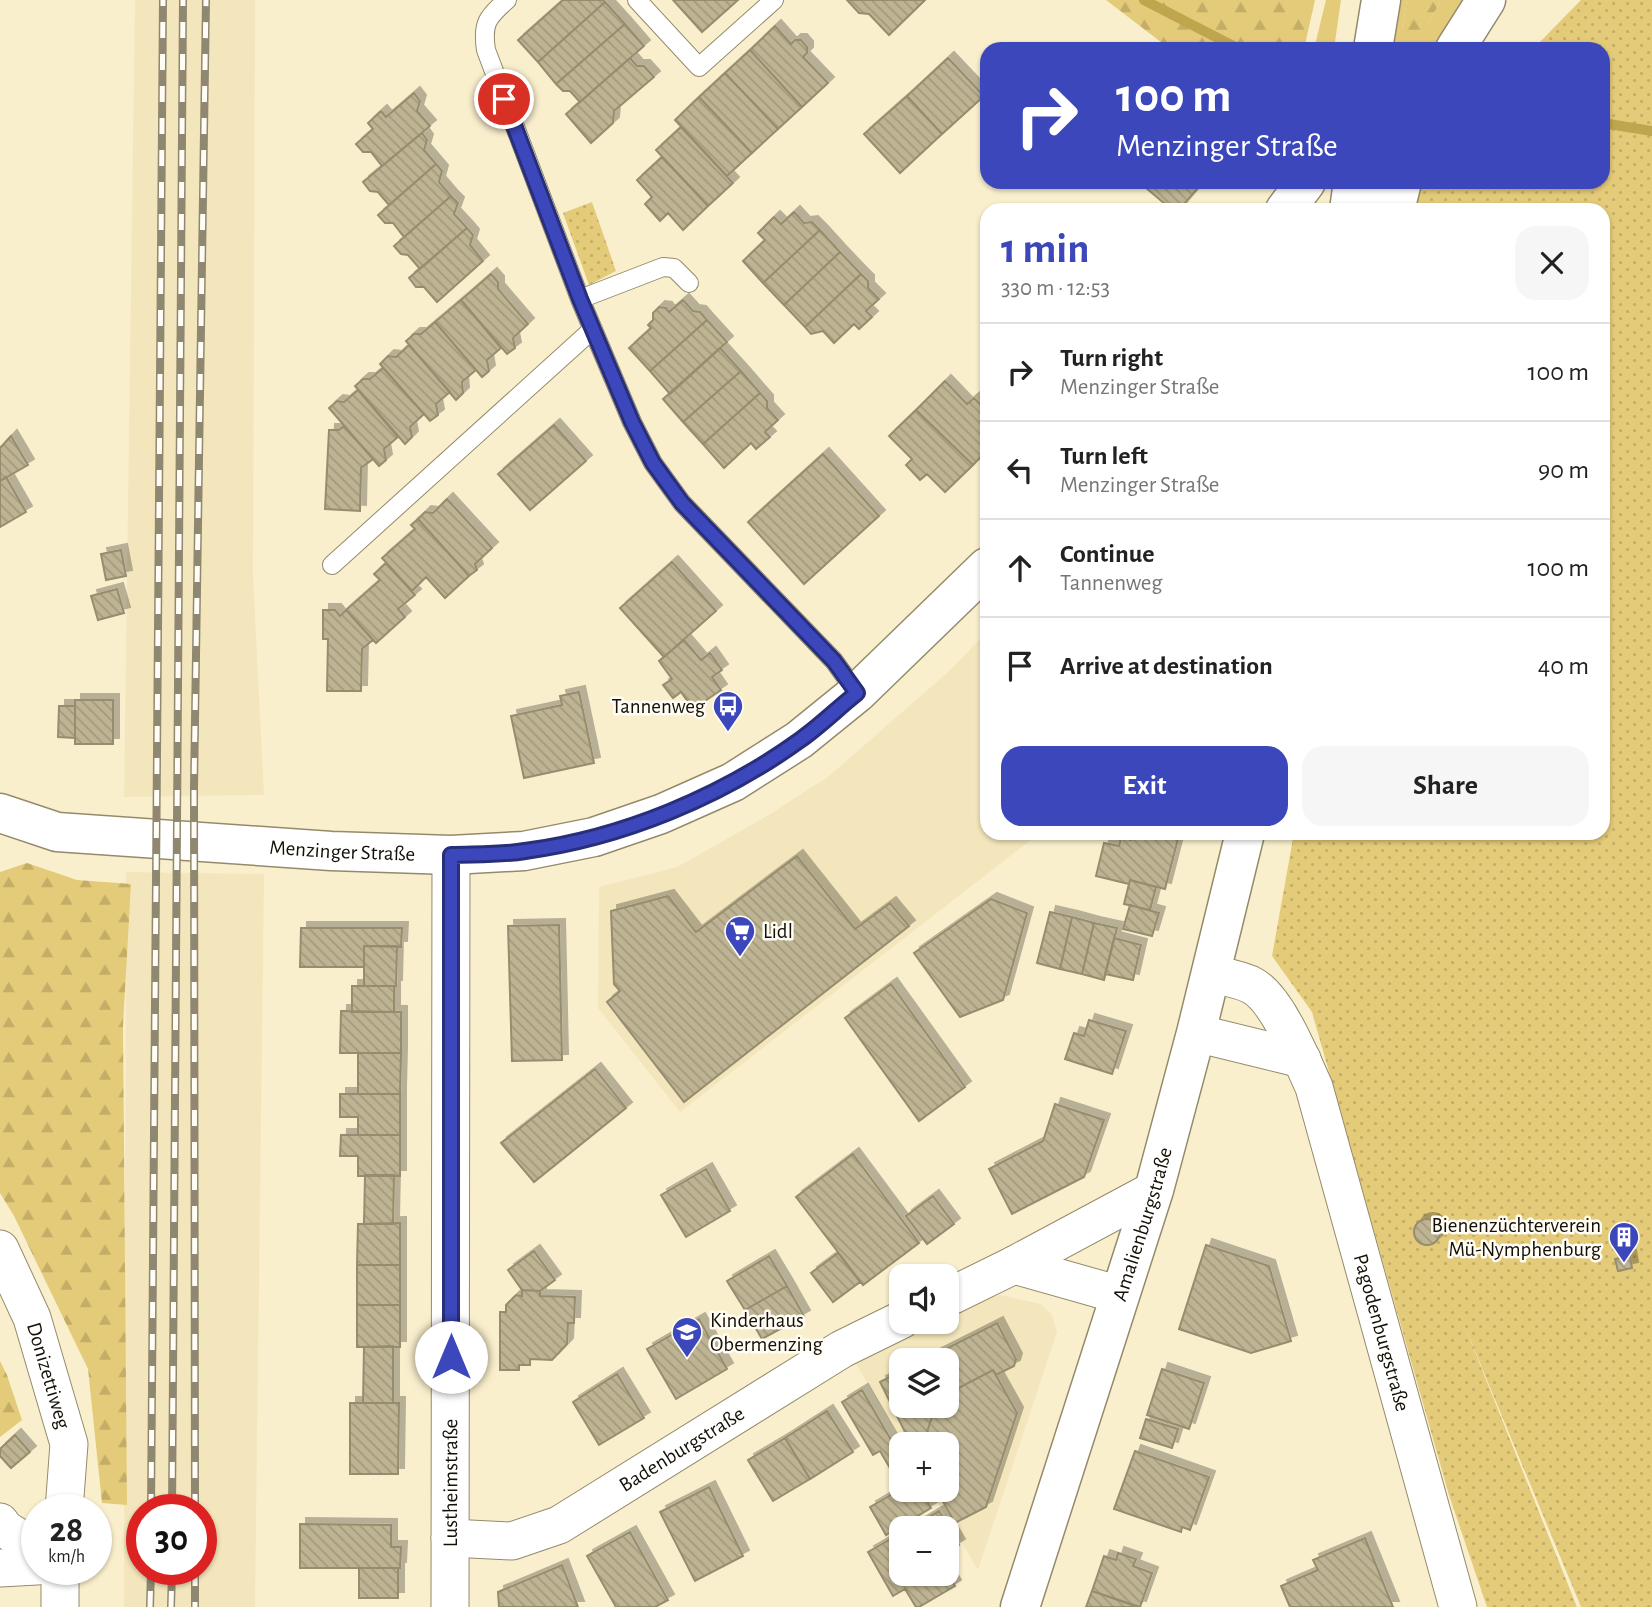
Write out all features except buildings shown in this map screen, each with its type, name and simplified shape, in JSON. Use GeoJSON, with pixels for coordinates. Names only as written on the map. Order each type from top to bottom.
{"type":"FeatureCollection","features":[{"type":"Feature","properties":{"kind":"street"},"geometry":{"type":"LineString","coordinates":[[1374,42],[1381,0]]}},
{"type":"Feature","properties":{"kind":"street"},"geometry":{"type":"LineString","coordinates":[[1459,42],[1486,0]]}},
{"type":"Feature","properties":{"kind":"street"},"geometry":{"type":"LineString","coordinates":[[1367,203],[1381,189]]}},
{"type":"Feature","properties":{"kind":"street","name":"Menzinger Straße"},"geometry":{"type":"LineString","coordinates":[[0,813],[57,832],[289,849],[451,855],[524,851],[594,837],[661,814],[733,782],[799,740],[857,693],[980,574]]}},
{"type":"Feature","properties":{"kind":"street","name":"Amalienburgstraße"},"geometry":{"type":"LineString","coordinates":[[1020,1607],[1154,1190],[1243,840]]}},
{"type":"Feature","properties":{"kind":"street","name":"Lustheimstraße"},"geometry":{"type":"LineString","coordinates":[[450,1607],[451,855]]}},
{"type":"Feature","properties":{"kind":"street","name":"Pagodenburgstraße"},"geometry":{"type":"LineString","coordinates":[[1211,974],[1253,986],[1283,1022],[1314,1087],[1458,1607]]}},
{"type":"Feature","properties":{"kind":"street"},"geometry":{"type":"LineString","coordinates":[[1196,1033],[1302,1059]]}},
{"type":"Feature","properties":{"kind":"street"},"geometry":{"type":"LineString","coordinates":[[959,1292],[1154,1190]]}},
{"type":"Feature","properties":{"kind":"street","name":"Donizettiweg"},"geometry":{"type":"LineString","coordinates":[[0,1249],[32,1318],[69,1444],[65,1494]]}},
{"type":"Feature","properties":{"kind":"street"},"geometry":{"type":"LineString","coordinates":[[1014,1265],[1120,1295]]}},
{"type":"Feature","properties":{"kind":"street","name":"Badenburgstraße"},"geometry":{"type":"LineString","coordinates":[[450,1538],[512,1541],[559,1525],[842,1349],[889,1326]]}},
{"type":"Feature","properties":{"kind":"street"},"geometry":{"type":"LineString","coordinates":[[0,1522],[5,1529],[21,1539]]}},
{"type":"Feature","properties":{"kind":"street"},"geometry":{"type":"LineString","coordinates":[[0,1568],[21,1567]]}},
{"type":"Feature","properties":{"kind":"street"},"geometry":{"type":"LineString","coordinates":[[60,1585],[60,1607]]}},
{"type":"Feature","properties":{"kind":"lane"},"geometry":{"type":"LineString","coordinates":[[507,0],[485,23],[486,50],[580,299],[632,422],[653,463],[682,503],[834,661],[857,693]]}},
{"type":"Feature","properties":{"kind":"lane"},"geometry":{"type":"LineString","coordinates":[[637,0],[699,67],[774,0]]}},
{"type":"Feature","properties":{"kind":"lane"},"geometry":{"type":"LineString","coordinates":[[580,299],[663,267],[674,268],[689,283]]}},
{"type":"Feature","properties":{"kind":"lane"},"geometry":{"type":"LineString","coordinates":[[332,565],[593,329]]}},
{"type":"Feature","properties":{"kind":"shaded area"},"geometry":{"type":"Polygon","coordinates":[[[135,0],[255,0],[253,576],[264,795],[124,797],[135,0]]]}},
{"type":"Feature","properties":{"kind":"shaded area"},"geometry":{"type":"Polygon","coordinates":[[[980,639],[980,840],[1031,840],[680,1112],[598,1008],[599,887],[677,867],[767,816],[829,776],[948,672],[980,639]]]}},
{"type":"Feature","properties":{"kind":"shaded area"},"geometry":{"type":"Polygon","coordinates":[[[126,872],[264,874],[255,1607],[124,1607],[126,872]]]}},
{"type":"Feature","properties":{"kind":"shaded area"},"geometry":{"type":"Polygon","coordinates":[[[1000,1295],[1041,1304],[1052,1315],[1057,1332],[978,1570],[959,1538],[959,1516],[946,1516],[938,1502],[959,1502],[959,1432],[896,1432],[855,1362],[910,1334],[959,1334],[959,1310],[1000,1295]]]}},
{"type":"Feature","properties":{"kind":"green space"},"geometry":{"type":"Polygon","coordinates":[[[1106,0],[1315,0],[1306,42],[1161,42],[1106,0]]]}},
{"type":"Feature","properties":{"kind":"green space"},"geometry":{"type":"Polygon","coordinates":[[[1326,0],[1341,0],[1335,42],[1316,42],[1326,0]]]}},
{"type":"Feature","properties":{"kind":"green space"},"geometry":{"type":"Polygon","coordinates":[[[1398,0],[1407,0],[1402,29],[1428,25],[1441,0],[1462,0],[1436,42],[1390,42],[1398,0]]]}},
{"type":"Feature","properties":{"kind":"green space"},"geometry":{"type":"Polygon","coordinates":[[[1407,0],[1441,0],[1428,25],[1416,38],[1407,35],[1402,29],[1407,0]]]}},
{"type":"Feature","properties":{"kind":"green space"},"geometry":{"type":"Polygon","coordinates":[[[1581,0],[1652,0],[1652,1607],[1581,1607],[1463,1322],[1577,1607],[1487,1607],[1449,1495],[1312,1012],[1272,956],[1293,840],[1610,840],[1610,203],[1411,203],[1415,189],[1610,189],[1610,42],[1540,42],[1581,0]],[[1428,1220],[1419,1223],[1414,1230],[1415,1238],[1423,1245],[1430,1245],[1439,1237],[1434,1222],[1428,1220]]]}},
{"type":"Feature","properties":{"kind":"green space"},"geometry":{"type":"Polygon","coordinates":[[[592,202],[616,271],[589,285],[563,213],[592,202]]]}},
{"type":"Feature","properties":{"kind":"green space"},"geometry":{"type":"Polygon","coordinates":[[[27,863],[77,880],[131,884],[123,1026],[126,1505],[112,1504],[112,1494],[101,1494],[88,1369],[14,1216],[0,1193],[0,872],[27,863]]]}},
{"type":"Feature","properties":{"kind":"green space"},"geometry":{"type":"Polygon","coordinates":[[[0,1361],[22,1420],[0,1437],[0,1361]]]}},
{"type":"Feature","properties":{"kind":"waterway"},"geometry":{"type":"LineString","coordinates":[[1144,0],[1225,42]]}},
{"type":"Feature","properties":{"kind":"waterway"},"geometry":{"type":"LineString","coordinates":[[1610,124],[1652,131]]}},
{"type":"Feature","properties":{"kind":"railway"},"geometry":{"type":"LineString","coordinates":[[151,1494],[163,0]]}},
{"type":"Feature","properties":{"kind":"railway"},"geometry":{"type":"LineString","coordinates":[[172,1494],[183,0]]}},
{"type":"Feature","properties":{"kind":"railway"},"geometry":{"type":"LineString","coordinates":[[195,1494],[194,787],[206,0]]}},
{"type":"Feature","properties":{"kind":"railway"},"geometry":{"type":"LineString","coordinates":[[150,1607],[151,1585]]}},
{"type":"Feature","properties":{"kind":"railway"},"geometry":{"type":"LineString","coordinates":[[171,1607],[172,1585]]}},
{"type":"Feature","properties":{"kind":"railway"},"geometry":{"type":"LineString","coordinates":[[195,1585],[195,1607]]}},
{"type":"Feature","properties":{"kind":"place","name":"Tannenweg"},"geometry":{"type":"Point","coordinates":[728,733]}},
{"type":"Feature","properties":{"kind":"place","name":"Lidl"},"geometry":{"type":"Point","coordinates":[740,958]}},
{"type":"Feature","properties":{"kind":"place","name":"Bienenzüchterverein Mü-Nymphenburg"},"geometry":{"type":"Point","coordinates":[1624,1264]}},
{"type":"Feature","properties":{"kind":"place","name":"Kinderhaus Obermenzing"},"geometry":{"type":"Point","coordinates":[687,1359]}},
{"type":"Feature","properties":{"kind":"route"},"geometry":{"type":"LineString","coordinates":[[451,1357],[451,855],[524,851],[594,837],[661,814],[733,782],[765,763],[799,740],[857,693],[834,661],[682,503],[653,463],[632,422],[580,299],[504,99]]}}]}
